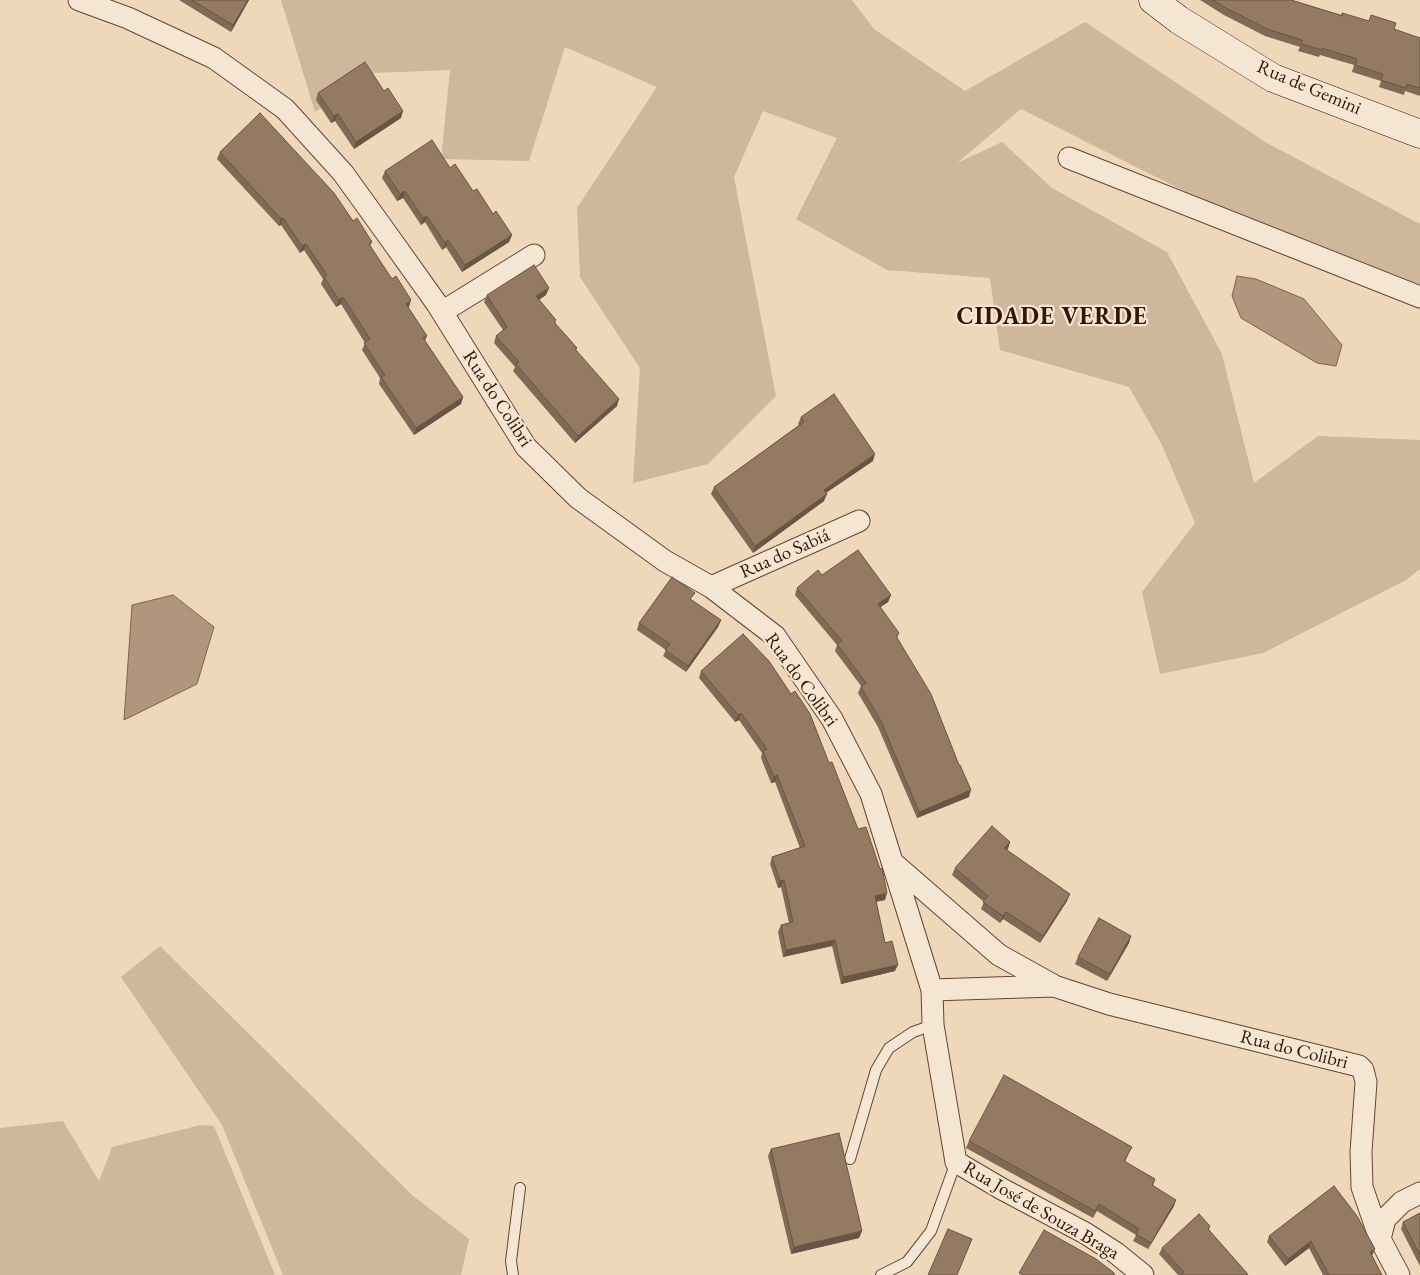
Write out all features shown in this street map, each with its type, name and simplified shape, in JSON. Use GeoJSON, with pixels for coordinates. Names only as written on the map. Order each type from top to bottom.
{"type":"FeatureCollection","features":[{"type":"Feature","properties":{"kind":"street","name":"Rua do Colibri"},"geometry":{"type":"LineString","coordinates":[[79,0],[128,18],[214,58],[285,109],[342,173],[442,312],[526,447],[578,498],[665,561],[711,587],[775,636],[832,719],[871,794],[932,990],[1054,986]]}},
{"type":"Feature","properties":{"kind":"street","name":"Rua de Gemini"},"geometry":{"type":"LineString","coordinates":[[1153,0],[1179,20],[1273,78],[1420,134]]}},
{"type":"Feature","properties":{"kind":"street"},"geometry":{"type":"LineString","coordinates":[[1069,158],[1420,297]]}},
{"type":"Feature","properties":{"kind":"street"},"geometry":{"type":"LineString","coordinates":[[442,312],[534,255]]}},
{"type":"Feature","properties":{"kind":"street","name":"Rua do Sabiá"},"geometry":{"type":"LineString","coordinates":[[711,587],[859,520]]}},
{"type":"Feature","properties":{"kind":"street","name":"Rua do Colibri"},"geometry":{"type":"LineString","coordinates":[[892,862],[999,956],[1054,986],[1109,1004],[1359,1066],[1363,1070],[1366,1082],[1361,1152],[1362,1187],[1380,1239]]}},
{"type":"Feature","properties":{"kind":"street","name":"Rua José de Souza Braga"},"geometry":{"type":"LineString","coordinates":[[932,990],[933,1025],[956,1162],[1085,1233],[1116,1253],[1143,1275]]}},
{"type":"Feature","properties":{"kind":"street"},"geometry":{"type":"LineString","coordinates":[[1399,1275],[1380,1239],[1385,1219],[1402,1202],[1420,1193]]}},
{"type":"Feature","properties":{"kind":"lane"},"geometry":{"type":"LineString","coordinates":[[850,1159],[876,1070],[889,1048],[913,1032],[933,1025]]}},
{"type":"Feature","properties":{"kind":"lane"},"geometry":{"type":"LineString","coordinates":[[881,1275],[907,1262],[931,1231],[956,1162]]}},
{"type":"Feature","properties":{"kind":"lane"},"geometry":{"type":"LineString","coordinates":[[513,1275],[511,1261],[520,1188]]}},
{"type":"Feature","properties":{"kind":"shaded area"},"geometry":{"type":"Polygon","coordinates":[[[281,0],[852,0],[874,29],[965,91],[1085,22],[1267,143],[1420,224],[1420,286],[1188,193],[1021,109],[957,163],[1002,142],[1052,188],[1167,252],[1222,354],[1254,483],[1318,436],[1420,440],[1420,569],[1406,580],[1263,653],[1160,674],[1142,592],[1195,523],[1162,445],[1129,387],[1000,350],[990,278],[887,270],[796,219],[837,138],[763,111],[734,177],[776,396],[708,464],[633,483],[640,368],[580,277],[577,208],[657,87],[565,47],[529,161],[441,159],[450,70],[374,73],[315,112],[281,0]]]}},
{"type":"Feature","properties":{"kind":"shaded area"},"geometry":{"type":"Polygon","coordinates":[[[1237,276],[1256,279],[1304,299],[1342,345],[1336,366],[1317,363],[1241,318],[1232,296],[1237,276]]]}},
{"type":"Feature","properties":{"kind":"shaded area"},"geometry":{"type":"Polygon","coordinates":[[[173,595],[214,627],[197,684],[124,720],[132,605],[173,595]]]}},
{"type":"Feature","properties":{"kind":"shaded area"},"geometry":{"type":"Polygon","coordinates":[[[160,946],[412,1195],[469,1239],[461,1275],[283,1275],[222,1125],[121,977],[160,946]]]}},
{"type":"Feature","properties":{"kind":"shaded area"},"geometry":{"type":"Polygon","coordinates":[[[63,1121],[99,1181],[112,1147],[201,1125],[214,1126],[275,1275],[0,1275],[0,1128],[63,1121]]]}},
{"type":"Feature","properties":{"kind":"building"},"geometry":{"type":"Polygon","coordinates":[[[192,0],[248,0],[233,25],[192,0]]]}},
{"type":"Feature","properties":{"kind":"building"},"geometry":{"type":"Polygon","coordinates":[[[1213,0],[1291,0],[1343,16],[1342,13],[1369,21],[1371,15],[1396,23],[1394,29],[1420,38],[1420,88],[1407,84],[1406,88],[1381,80],[1383,74],[1355,65],[1357,59],[1322,48],[1322,50],[1301,44],[1302,40],[1267,29],[1213,0]]]}},
{"type":"Feature","properties":{"kind":"building"},"geometry":{"type":"Polygon","coordinates":[[[365,62],[384,91],[388,88],[403,111],[356,142],[338,114],[334,116],[318,93],[365,62]]]}},
{"type":"Feature","properties":{"kind":"building"},"geometry":{"type":"Polygon","coordinates":[[[260,113],[334,193],[353,221],[357,218],[372,242],[369,244],[392,279],[396,276],[411,300],[406,304],[427,336],[423,338],[463,397],[416,428],[381,377],[385,375],[364,343],[370,339],[343,297],[339,300],[324,277],[327,275],[306,244],[302,246],[283,218],[281,219],[220,152],[260,113]]]}},
{"type":"Feature","properties":{"kind":"building"},"geometry":{"type":"Polygon","coordinates":[[[432,140],[450,168],[455,164],[473,191],[477,189],[493,214],[496,211],[512,235],[465,265],[448,240],[445,243],[427,216],[423,218],[405,191],[400,194],[385,171],[432,140]]]}},
{"type":"Feature","properties":{"kind":"building"},"geometry":{"type":"Polygon","coordinates":[[[534,265],[549,288],[536,296],[556,320],[554,322],[577,348],[575,349],[619,399],[578,436],[516,364],[519,362],[496,336],[507,327],[487,295],[534,265]]]}},
{"type":"Feature","properties":{"kind":"building"},"geometry":{"type":"Polygon","coordinates":[[[834,394],[875,454],[824,490],[827,494],[755,546],[714,487],[804,422],[801,417],[834,394]]]}},
{"type":"Feature","properties":{"kind":"building"},"geometry":{"type":"Polygon","coordinates":[[[858,550],[891,595],[878,604],[899,633],[896,636],[931,694],[971,790],[919,812],[881,721],[861,687],[866,683],[837,644],[842,641],[797,588],[818,570],[822,575],[858,550]]]}},
{"type":"Feature","properties":{"kind":"building"},"geometry":{"type":"Polygon","coordinates":[[[672,577],[695,593],[690,599],[721,620],[688,666],[665,650],[670,644],[639,623],[672,577]]]}},
{"type":"Feature","properties":{"kind":"building"},"geometry":{"type":"Polygon","coordinates":[[[743,634],[769,661],[791,694],[795,691],[810,714],[829,763],[832,762],[858,829],[866,827],[880,869],[882,868],[887,893],[875,896],[885,943],[892,941],[898,965],[843,977],[835,940],[786,950],[781,925],[793,922],[784,880],[780,881],[772,857],[805,846],[777,775],[774,777],[763,751],[767,749],[741,713],[738,715],[701,671],[743,634]]]}},
{"type":"Feature","properties":{"kind":"building"},"geometry":{"type":"Polygon","coordinates":[[[992,826],[1010,842],[1004,848],[1070,894],[1043,936],[1006,912],[1003,916],[983,902],[988,896],[955,868],[992,826]]]}},
{"type":"Feature","properties":{"kind":"building"},"geometry":{"type":"Polygon","coordinates":[[[1099,918],[1131,936],[1110,974],[1078,957],[1099,918]]]}},
{"type":"Feature","properties":{"kind":"building"},"geometry":{"type":"Polygon","coordinates":[[[1004,1075],[1132,1147],[1124,1161],[1155,1179],[1152,1185],[1176,1200],[1151,1243],[1136,1234],[1139,1229],[1099,1204],[1095,1211],[969,1141],[1004,1075]]]}},
{"type":"Feature","properties":{"kind":"building"},"geometry":{"type":"Polygon","coordinates":[[[839,1133],[862,1231],[794,1247],[771,1149],[839,1133]]]}},
{"type":"Feature","properties":{"kind":"building"},"geometry":{"type":"Polygon","coordinates":[[[1334,1186],[1357,1216],[1375,1249],[1370,1252],[1382,1275],[1329,1275],[1311,1241],[1288,1259],[1269,1236],[1334,1186]]]}},
{"type":"Feature","properties":{"kind":"building"},"geometry":{"type":"Polygon","coordinates":[[[1420,1213],[1420,1255],[1403,1222],[1420,1213]]]}},
{"type":"Feature","properties":{"kind":"building"},"geometry":{"type":"Polygon","coordinates":[[[1199,1214],[1210,1226],[1208,1229],[1248,1275],[1181,1274],[1184,1272],[1162,1248],[1199,1214]]]}},
{"type":"Feature","properties":{"kind":"building"},"geometry":{"type":"Polygon","coordinates":[[[948,1229],[972,1239],[957,1275],[928,1275],[948,1229]]]}},
{"type":"Feature","properties":{"kind":"building"},"geometry":{"type":"Polygon","coordinates":[[[1044,1230],[1096,1259],[1115,1275],[1023,1275],[1019,1273],[1044,1230]]]}},
{"type":"Feature","properties":{"kind":"district","name":"CIDADE VERDE"},"geometry":{"type":"Point","coordinates":[1052,317]}}]}
